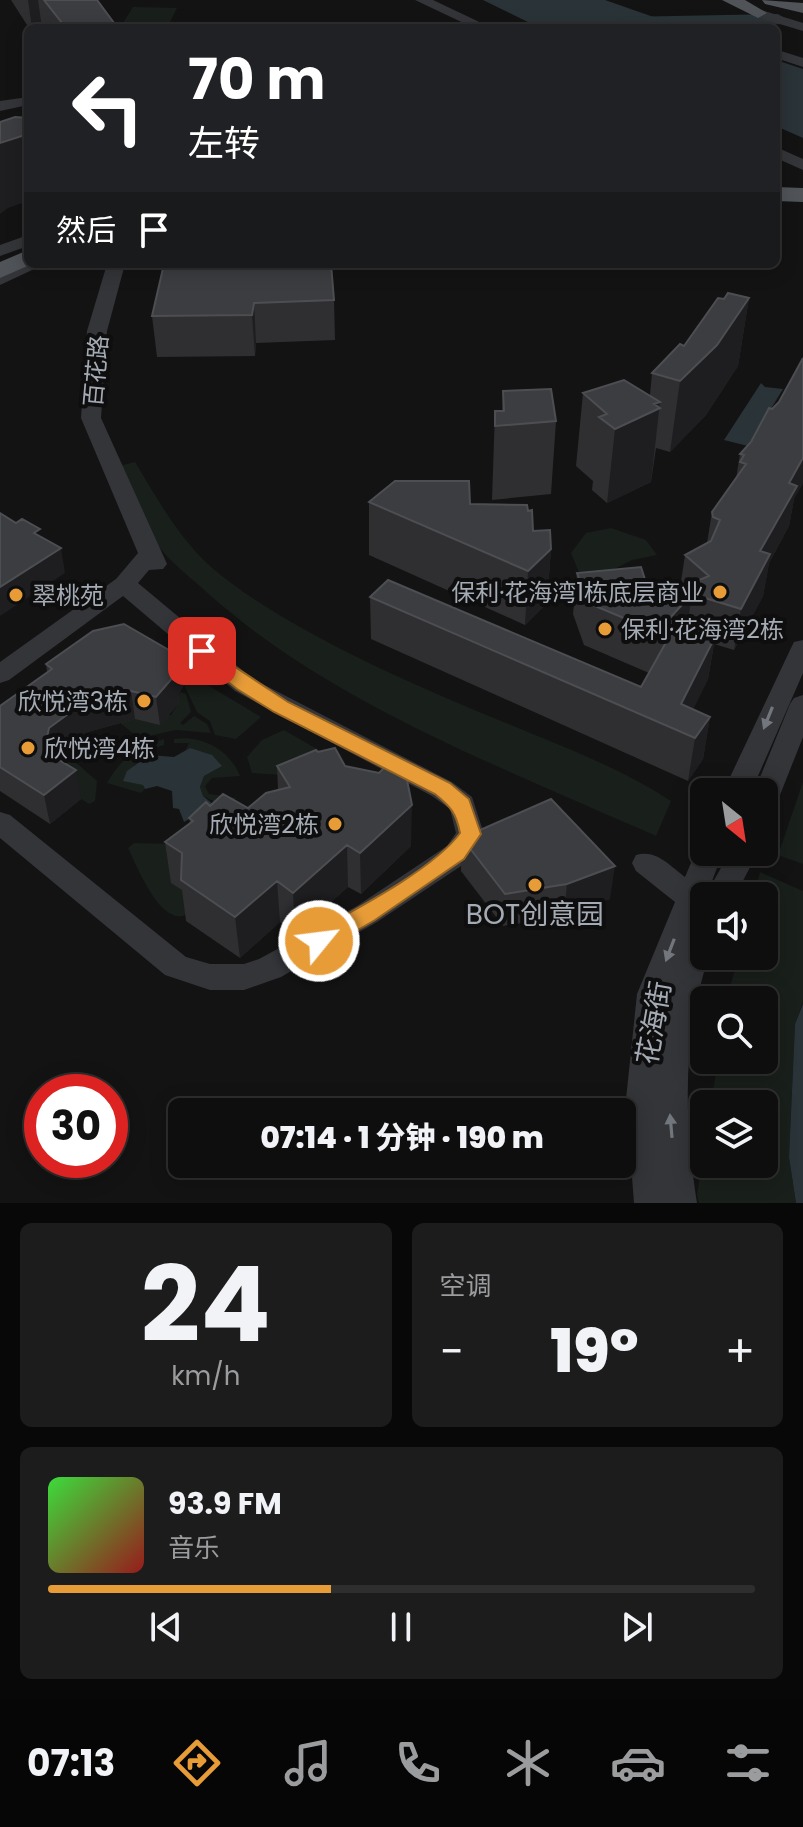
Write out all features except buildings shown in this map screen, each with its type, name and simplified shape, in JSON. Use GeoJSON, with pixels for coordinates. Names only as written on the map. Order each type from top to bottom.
{"type":"FeatureCollection","features":[{"type":"Feature","properties":{"kind":"main road"},"geometry":{"type":"LineString","coordinates":[[731,0],[803,8]]}},
{"type":"Feature","properties":{"kind":"main road"},"geometry":{"type":"LineString","coordinates":[[780,194],[803,195]]}},
{"type":"Feature","properties":{"kind":"main road"},"geometry":{"type":"LineString","coordinates":[[780,201],[803,201]]}},
{"type":"Feature","properties":{"kind":"main road"},"geometry":{"type":"LineString","coordinates":[[0,261],[24,249]]}},
{"type":"Feature","properties":{"kind":"main road"},"geometry":{"type":"LineString","coordinates":[[0,271],[24,259]]}},
{"type":"Feature","properties":{"kind":"street"},"geometry":{"type":"LineString","coordinates":[[410,0],[461,24]]}},
{"type":"Feature","properties":{"kind":"street"},"geometry":{"type":"LineString","coordinates":[[422,0],[476,24]]}},
{"type":"Feature","properties":{"kind":"street"},"geometry":{"type":"LineString","coordinates":[[770,6],[803,27]]}},
{"type":"Feature","properties":{"kind":"street"},"geometry":{"type":"LineString","coordinates":[[781,55],[803,63]]}},
{"type":"Feature","properties":{"kind":"street"},"geometry":{"type":"LineString","coordinates":[[0,106],[24,102]]}},
{"type":"Feature","properties":{"kind":"street"},"geometry":{"type":"LineString","coordinates":[[780,154],[803,165]]}},
{"type":"Feature","properties":{"kind":"street"},"geometry":{"type":"LineString","coordinates":[[780,163],[803,173]]}},
{"type":"Feature","properties":{"kind":"street"},"geometry":{"type":"LineString","coordinates":[[0,251],[24,242]]}},
{"type":"Feature","properties":{"kind":"street"},"geometry":{"type":"LineString","coordinates":[[0,280],[27,268]]}},
{"type":"Feature","properties":{"kind":"street","name":"百花路"},"geometry":{"type":"LineString","coordinates":[[116,268],[97,331],[91,418],[152,559],[124,584]]}},
{"type":"Feature","properties":{"kind":"street"},"geometry":{"type":"LineString","coordinates":[[0,674],[124,584],[244,685],[442,789],[462,804],[470,834],[457,854],[380,905],[270,968],[244,977],[210,977],[176,966],[146,945],[0,822]]}},
{"type":"Feature","properties":{"kind":"street"},"geometry":{"type":"LineString","coordinates":[[743,778],[774,705],[803,648]]}},
{"type":"Feature","properties":{"kind":"street"},"geometry":{"type":"LineString","coordinates":[[773,778],[803,704]]}},
{"type":"Feature","properties":{"kind":"street"},"geometry":{"type":"LineString","coordinates":[[646,863],[690,888]]}},
{"type":"Feature","properties":{"kind":"street","name":"花海街"},"geometry":{"type":"LineString","coordinates":[[717,882],[731,866]]}},
{"type":"Feature","properties":{"kind":"street","name":"花海街"},"geometry":{"type":"LineString","coordinates":[[651,1203],[642,1099],[653,994],[690,923]]}},
{"type":"Feature","properties":{"kind":"street","name":"花海街"},"geometry":{"type":"LineString","coordinates":[[680,1203],[669,1101],[677,1012],[690,970]]}},
{"type":"Feature","properties":{"kind":"shaded area"},"geometry":{"type":"Polygon","coordinates":[[[483,0],[605,0],[674,24],[532,24],[483,0]]]}},
{"type":"Feature","properties":{"kind":"shaded area"},"geometry":{"type":"Polygon","coordinates":[[[133,7],[177,8],[169,24],[122,24],[133,7]]]}},
{"type":"Feature","properties":{"kind":"shaded area"},"geometry":{"type":"Polygon","coordinates":[[[780,61],[803,69],[803,138],[780,128],[780,61]]]}},
{"type":"Feature","properties":{"kind":"shaded area"},"geometry":{"type":"Polygon","coordinates":[[[761,383],[765,387],[783,389],[748,446],[724,440],[761,383]]]}},
{"type":"Feature","properties":{"kind":"shaded area"},"geometry":{"type":"Polygon","coordinates":[[[135,462],[188,543],[239,589],[351,654],[432,692],[590,758],[651,789],[671,801],[656,836],[418,729],[360,699],[251,629],[179,568],[151,537],[111,468],[135,462]]]}},
{"type":"Feature","properties":{"kind":"shaded area"},"geometry":{"type":"Polygon","coordinates":[[[611,528],[646,540],[657,555],[632,560],[589,582],[582,580],[571,553],[586,533],[611,528]]]}},
{"type":"Feature","properties":{"kind":"shaded area"},"geometry":{"type":"Polygon","coordinates":[[[196,678],[261,717],[236,739],[215,735],[210,721],[197,712],[184,685],[196,678]]]}},
{"type":"Feature","properties":{"kind":"shaded area"},"geometry":{"type":"Polygon","coordinates":[[[180,692],[186,694],[191,712],[180,723],[183,725],[194,716],[207,724],[211,733],[176,730],[139,738],[120,723],[142,710],[171,715],[178,704],[175,701],[180,692]]]}},
{"type":"Feature","properties":{"kind":"shaded area"},"geometry":{"type":"Polygon","coordinates":[[[284,730],[398,796],[284,775],[252,773],[247,757],[262,740],[284,730]]]}},
{"type":"Feature","properties":{"kind":"shaded area"},"geometry":{"type":"Polygon","coordinates":[[[164,739],[164,745],[150,749],[155,755],[134,765],[131,781],[143,785],[145,789],[141,793],[107,783],[131,755],[164,739]]]}},
{"type":"Feature","properties":{"kind":"shaded area"},"geometry":{"type":"Polygon","coordinates":[[[174,739],[205,742],[229,759],[240,776],[212,778],[205,786],[209,794],[236,798],[229,809],[203,796],[200,787],[204,776],[221,766],[190,748],[185,751],[189,743],[174,743],[174,739]]]}},
{"type":"Feature","properties":{"kind":"shaded area"},"geometry":{"type":"Polygon","coordinates":[[[58,747],[97,781],[95,801],[89,804],[50,779],[45,763],[58,747]]]}},
{"type":"Feature","properties":{"kind":"shaded area"},"geometry":{"type":"Polygon","coordinates":[[[190,748],[212,755],[222,766],[204,776],[200,787],[203,796],[214,805],[184,822],[179,809],[173,808],[172,791],[157,786],[145,789],[143,785],[123,781],[127,771],[149,755],[174,757],[190,748]]]}},
{"type":"Feature","properties":{"kind":"shaded area"},"geometry":{"type":"Polygon","coordinates":[[[803,782],[803,864],[778,855],[803,782]]]}},
{"type":"Feature","properties":{"kind":"shaded area"},"geometry":{"type":"Polygon","coordinates":[[[134,843],[171,844],[188,894],[187,914],[178,916],[168,913],[160,905],[128,848],[134,843]]]}},
{"type":"Feature","properties":{"kind":"shaded area"},"geometry":{"type":"Polygon","coordinates":[[[760,872],[803,891],[803,1002],[795,1024],[789,1157],[796,1203],[699,1203],[700,1178],[778,1178],[778,1090],[713,1090],[716,1074],[778,1074],[778,986],[730,986],[734,970],[778,970],[778,882],[758,882],[760,872]]]}},
{"type":"Feature","properties":{"kind":"shaded area"},"geometry":{"type":"Polygon","coordinates":[[[803,1004],[803,1203],[796,1203],[789,1157],[795,1024],[803,1004]]]}},
{"type":"Feature","properties":{"kind":"waterway"},"geometry":{"type":"LineString","coordinates":[[623,23],[778,20]]}},
{"type":"Feature","properties":{"kind":"place","name":"保利·花海湾1栋底层商业"},"geometry":{"type":"Point","coordinates":[720,592]}},
{"type":"Feature","properties":{"kind":"place","name":"翠桃苑"},"geometry":{"type":"Point","coordinates":[16,595]}},
{"type":"Feature","properties":{"kind":"place","name":"保利·花海湾2栋"},"geometry":{"type":"Point","coordinates":[605,629]}},
{"type":"Feature","properties":{"kind":"place","name":"欣悦湾3栋"},"geometry":{"type":"Point","coordinates":[144,701]}},
{"type":"Feature","properties":{"kind":"place","name":"欣悦湾4栋"},"geometry":{"type":"Point","coordinates":[28,748]}},
{"type":"Feature","properties":{"kind":"place","name":"欣悦湾2栋"},"geometry":{"type":"Point","coordinates":[335,824]}},
{"type":"Feature","properties":{"kind":"place","name":"BOT创意园"},"geometry":{"type":"Point","coordinates":[535,885]}},
{"type":"Feature","properties":{"kind":"route"},"geometry":{"type":"LineString","coordinates":[[202,651],[244,685],[281,707],[442,789],[462,804],[467,816],[470,834],[457,854],[367,914],[319,941]]}}]}
